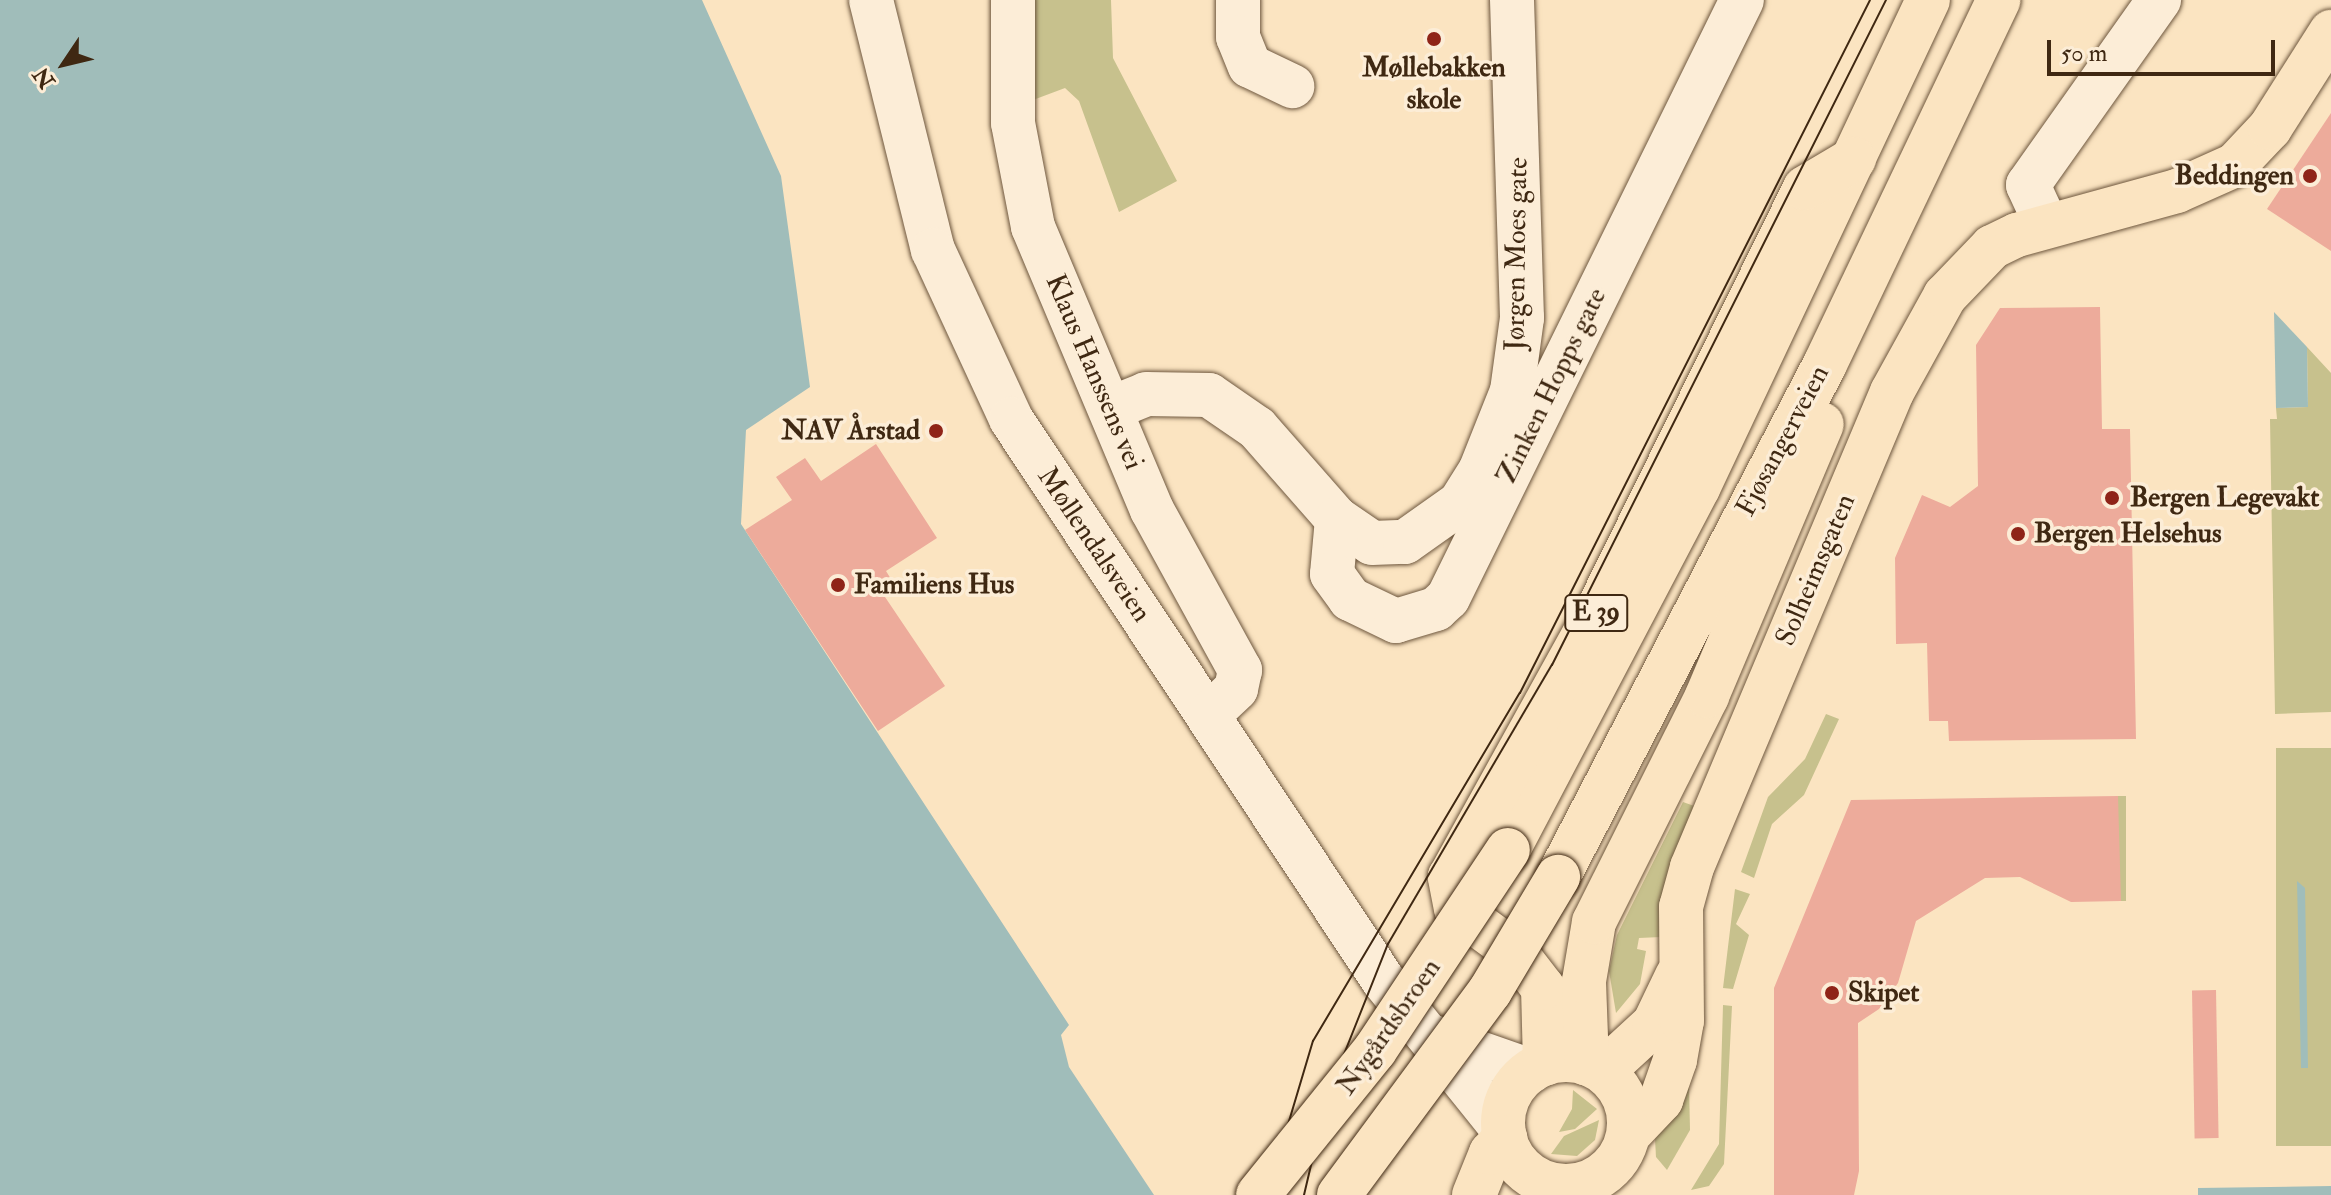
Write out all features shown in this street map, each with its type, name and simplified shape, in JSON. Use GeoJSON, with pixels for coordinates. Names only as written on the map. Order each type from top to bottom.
{"type":"FeatureCollection","features":[{"type":"Feature","properties":{"kind":"main road","name":"Fjøsangerveien"},"geometry":{"type":"LineString","coordinates":[[1508,850],[1698,488],[1928,0]]}},
{"type":"Feature","properties":{"kind":"main road","name":"Fjøsangerveien"},"geometry":{"type":"LineString","coordinates":[[1339,1195],[1482,1002],[1558,877],[1825,364],[1999,0]]}},
{"type":"Feature","properties":{"kind":"main road","name":"Solheimsgaten"},"geometry":{"type":"LineString","coordinates":[[1629,1134],[1661,1100],[1675,1060],[1682,1021],[1678,973],[1681,907],[1692,867],[1892,392],[1929,321],[1971,265],[1992,247],[2046,224],[2177,191],[2235,165],[2270,128],[2331,32]]}},
{"type":"Feature","properties":{"kind":"main road","name":"E 39"},"geometry":{"type":"LineString","coordinates":[[1567,1067],[1547,1004],[1516,953],[1456,909],[1450,877],[1597,611],[1805,188],[1854,159]]}},
{"type":"Feature","properties":{"kind":"main road"},"geometry":{"type":"LineString","coordinates":[[1567,1067],[1594,922],[1707,696],[1832,402],[1825,364]]}},
{"type":"Feature","properties":{"kind":"main road","name":"Nygårdsbroen"},"geometry":{"type":"LineString","coordinates":[[1258,1195],[1375,1050],[1508,850]]}},
{"type":"Feature","properties":{"kind":"main road"},"geometry":{"type":"LineString","coordinates":[[1516,953],[1555,946],[1594,922]]}},
{"type":"Feature","properties":{"kind":"main road","name":"Solheimsgaten"},"geometry":{"type":"LineString","coordinates":[[1567,1067],[1654,1024],[1678,973]]}},
{"type":"Feature","properties":{"kind":"main road"},"geometry":{"type":"LineString","coordinates":[[1474,1195],[1491,1153],[1504,1133],[1509,1096],[1567,1067]]}},
{"type":"Feature","properties":{"kind":"main road"},"geometry":{"type":"LineString","coordinates":[[1504,1133],[1516,1162],[1536,1179],[1570,1191],[1613,1166],[1629,1134],[1625,1099],[1567,1067]]}},
{"type":"Feature","properties":{"kind":"street","name":"Møllendalsveien"},"geometry":{"type":"LineString","coordinates":[[871,0],[914,188],[970,338],[1055,491],[1210,713],[1383,980],[1504,1133]]}},
{"type":"Feature","properties":{"kind":"street","name":"Klaus Hanssens vei"},"geometry":{"type":"LineString","coordinates":[[1013,0],[1013,123],[1022,186],[1050,272],[1112,408],[1152,510],[1240,670],[1236,689],[1210,713]]}},
{"type":"Feature","properties":{"kind":"street"},"geometry":{"type":"LineString","coordinates":[[1238,0],[1238,37],[1250,66],[1292,86]]}},
{"type":"Feature","properties":{"kind":"street","name":"Jørgen Moes gate"},"geometry":{"type":"LineString","coordinates":[[1112,408],[1146,394],[1209,395],[1257,428],[1337,519],[1357,536],[1388,546],[1440,522],[1481,469],[1512,391],[1522,318],[1512,0]]}},
{"type":"Feature","properties":{"kind":"street","name":"Zinken Hopps gate"},"geometry":{"type":"LineString","coordinates":[[1337,519],[1332,574],[1350,599],[1396,621],[1436,609],[1448,598],[1742,0]]}},
{"type":"Feature","properties":{"kind":"street"},"geometry":{"type":"LineString","coordinates":[[2046,224],[2028,185],[2159,0]]}},
{"type":"Feature","properties":{"kind":"street"},"geometry":{"type":"LineString","coordinates":[[1428,1035],[1567,1067]]}},
{"type":"Feature","properties":{"kind":"shaded area"},"geometry":{"type":"Polygon","coordinates":[[[1025,0],[1111,0],[1113,58],[1177,181],[1119,212],[1079,101],[1065,88],[1025,103],[1025,0]]]}},
{"type":"Feature","properties":{"kind":"shaded area"},"geometry":{"type":"Polygon","coordinates":[[[2307,347],[2331,373],[2331,712],[2275,714],[2270,419],[2277,419],[2276,408],[2308,407],[2307,347]]]}},
{"type":"Feature","properties":{"kind":"shaded area"},"geometry":{"type":"Polygon","coordinates":[[[1826,714],[1839,719],[1804,795],[1772,824],[1754,878],[1741,872],[1768,797],[1805,759],[1826,714]]]}},
{"type":"Feature","properties":{"kind":"shaded area"},"geometry":{"type":"Polygon","coordinates":[[[2276,748],[2331,748],[2331,1146],[2276,1146],[2276,748]]]}},
{"type":"Feature","properties":{"kind":"shaded area"},"geometry":{"type":"Polygon","coordinates":[[[2118,796],[2126,796],[2126,901],[2118,901],[2118,796]]]}},
{"type":"Feature","properties":{"kind":"shaded area"},"geometry":{"type":"Polygon","coordinates":[[[1683,802],[1697,807],[1661,937],[1639,938],[1637,949],[1646,951],[1640,984],[1616,1013],[1609,971],[1617,935],[1683,802]]]}},
{"type":"Feature","properties":{"kind":"shaded area"},"geometry":{"type":"Polygon","coordinates":[[[1735,889],[1750,894],[1736,924],[1749,935],[1733,989],[1723,988],[1735,889]]]}},
{"type":"Feature","properties":{"kind":"shaded area"},"geometry":{"type":"Polygon","coordinates":[[[1723,1005],[1732,1006],[1724,1164],[1709,1186],[1691,1190],[1719,1144],[1723,1005]]]}},
{"type":"Feature","properties":{"kind":"shaded area"},"geometry":{"type":"Polygon","coordinates":[[[1689,1084],[1690,1130],[1667,1170],[1656,1157],[1655,1139],[1689,1084]]]}},
{"type":"Feature","properties":{"kind":"shaded area"},"geometry":{"type":"Polygon","coordinates":[[[1573,1090],[1597,1109],[1575,1129],[1559,1132],[1572,1109],[1573,1090]]]}},
{"type":"Feature","properties":{"kind":"shaded area"},"geometry":{"type":"Polygon","coordinates":[[[1599,1120],[1595,1140],[1577,1156],[1551,1154],[1564,1136],[1599,1120]]]}},
{"type":"Feature","properties":{"kind":"water"},"geometry":{"type":"Polygon","coordinates":[[[0,0],[702,0],[781,176],[810,387],[746,430],[741,524],[1069,1025],[1061,1035],[1069,1067],[1154,1195],[0,1195],[0,0]]]}},
{"type":"Feature","properties":{"kind":"water"},"geometry":{"type":"Polygon","coordinates":[[[2274,312],[2307,347],[2308,407],[2276,408],[2274,312]]]}},
{"type":"Feature","properties":{"kind":"water"},"geometry":{"type":"Polygon","coordinates":[[[2297,881],[2305,888],[2308,1068],[2301,1068],[2297,881]]]}},
{"type":"Feature","properties":{"kind":"water"},"geometry":{"type":"Polygon","coordinates":[[[2331,1186],[2331,1195],[2198,1195],[2198,1188],[2331,1186]]]}},
{"type":"Feature","properties":{"kind":"building","name":"Beddingen"},"geometry":{"type":"Polygon","coordinates":[[[2331,113],[2331,251],[2267,209],[2331,113]]]}},
{"type":"Feature","properties":{"kind":"building","name":"Bergen Helsehus"},"geometry":{"type":"Polygon","coordinates":[[[2100,307],[2102,429],[2130,429],[2136,739],[1949,741],[1948,721],[1929,721],[1927,643],[1896,644],[1895,558],[1922,495],[1950,507],[1978,486],[1976,345],[2000,308],[2100,307]]]}},
{"type":"Feature","properties":{"kind":"building","name":"Familiens Hus"},"geometry":{"type":"Polygon","coordinates":[[[876,444],[937,538],[886,571],[897,589],[885,597],[945,686],[878,731],[745,530],[792,500],[776,477],[805,458],[821,481],[876,444]]]}},
{"type":"Feature","properties":{"kind":"building","name":"Skipet"},"geometry":{"type":"Polygon","coordinates":[[[2118,796],[2121,901],[2071,902],[2020,877],[1985,878],[1916,921],[1898,983],[1879,1009],[1858,1023],[1859,1171],[1854,1195],[1774,1195],[1774,988],[1851,800],[2118,796]]]}},
{"type":"Feature","properties":{"kind":"building"},"geometry":{"type":"Polygon","coordinates":[[[2192,990],[2216,990],[2219,1138],[2195,1138],[2192,990]]]}},
{"type":"Feature","properties":{"kind":"tram line"},"geometry":{"type":"LineString","coordinates":[[1267,1195],[1313,1041],[1520,693],[1870,0]]}},
{"type":"Feature","properties":{"kind":"tram line"},"geometry":{"type":"LineString","coordinates":[[1304,1195],[1327,1097],[1388,944],[1552,665],[1886,0]]}},
{"type":"Feature","properties":{"kind":"place","name":"Møllebakken skole"},"geometry":{"type":"Point","coordinates":[1434,39]}},
{"type":"Feature","properties":{"kind":"place","name":"Beddingen"},"geometry":{"type":"Point","coordinates":[2310,176]}},
{"type":"Feature","properties":{"kind":"place","name":"NAV Årstad"},"geometry":{"type":"Point","coordinates":[936,431]}},
{"type":"Feature","properties":{"kind":"place","name":"Bergen Legevakt"},"geometry":{"type":"Point","coordinates":[2112,498]}},
{"type":"Feature","properties":{"kind":"place","name":"Bergen Helsehus"},"geometry":{"type":"Point","coordinates":[2018,534]}},
{"type":"Feature","properties":{"kind":"place","name":"Familiens Hus"},"geometry":{"type":"Point","coordinates":[838,585]}},
{"type":"Feature","properties":{"kind":"place","name":"Skipet"},"geometry":{"type":"Point","coordinates":[1832,993]}}]}
